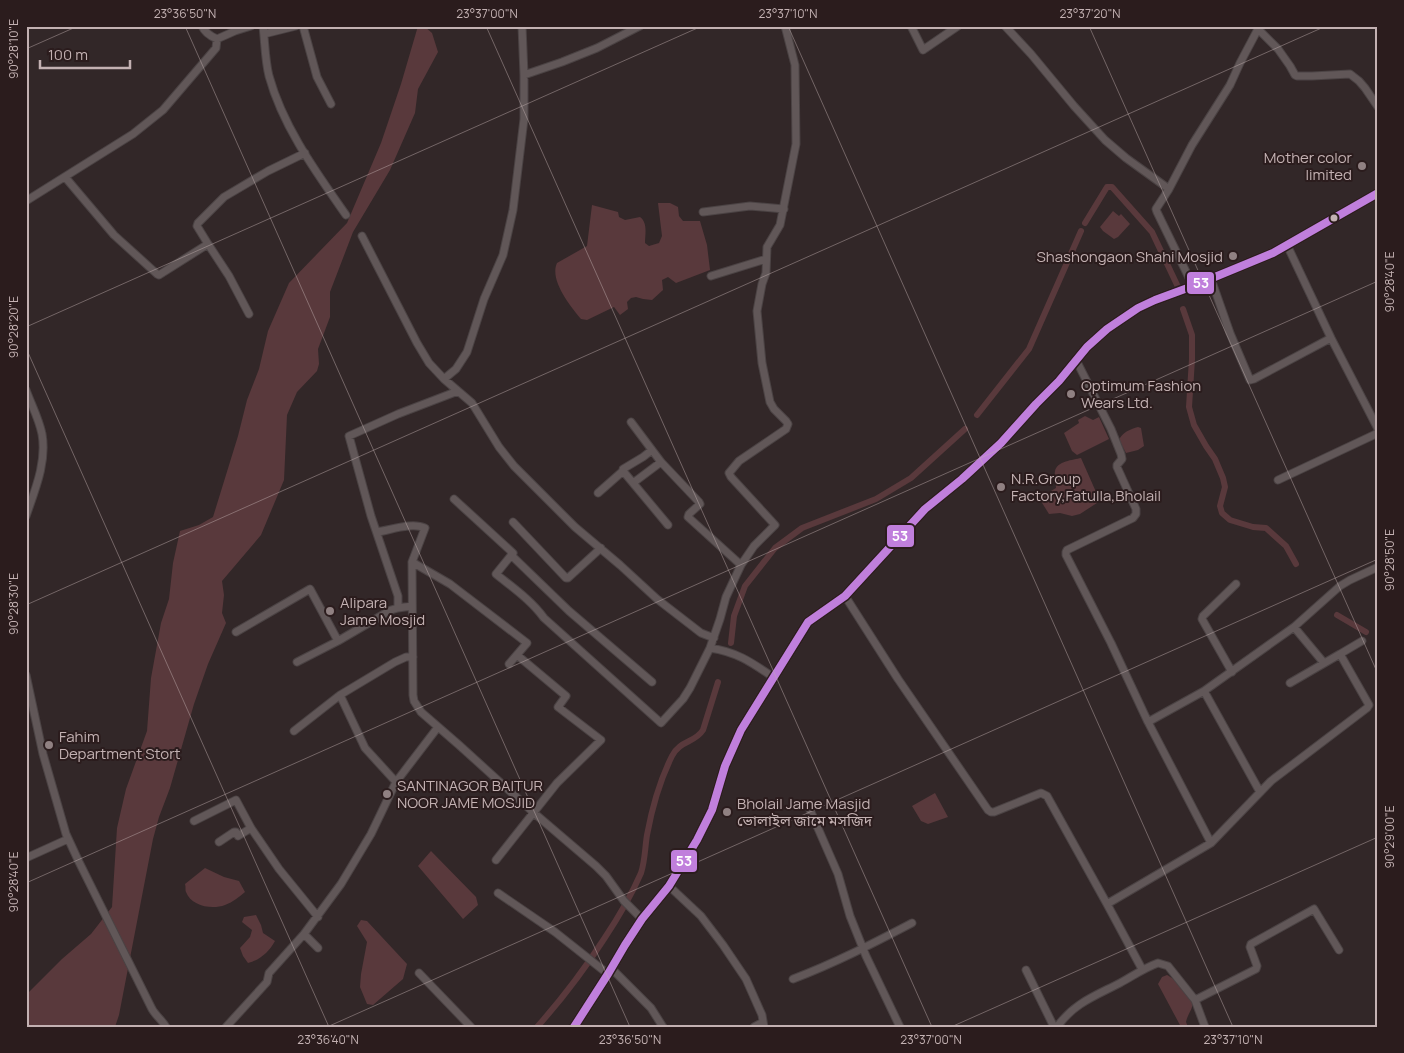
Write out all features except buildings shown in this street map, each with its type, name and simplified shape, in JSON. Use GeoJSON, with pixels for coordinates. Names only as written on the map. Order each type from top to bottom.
{"type":"FeatureCollection","features":[{"type":"Feature","properties":{"kind":"main road"},"geometry":{"type":"LineString","coordinates":[[574,1027],[642,919],[669,886],[697,840],[712,810],[725,766],[740,730],[808,622],[844,596],[925,509],[962,479],[1001,443],[1059,381],[1087,346],[1107,329],[1138,308],[1154,300],[1253,262],[1378,193]]}},
{"type":"Feature","properties":{"kind":"street"},"geometry":{"type":"LineString","coordinates":[[202,26],[204,31],[217,39],[251,26]]}},
{"type":"Feature","properties":{"kind":"street"},"geometry":{"type":"LineString","coordinates":[[296,26],[263,30],[268,67],[275,94],[299,144],[346,215]]}},
{"type":"Feature","properties":{"kind":"street"},"geometry":{"type":"LineString","coordinates":[[303,26],[317,76],[331,104]]}},
{"type":"Feature","properties":{"kind":"street"},"geometry":{"type":"LineString","coordinates":[[444,379],[456,369],[467,352],[484,299],[503,254],[513,210],[524,119],[522,26]]}},
{"type":"Feature","properties":{"kind":"street"},"geometry":{"type":"LineString","coordinates":[[524,74],[580,55],[640,26]]}},
{"type":"Feature","properties":{"kind":"street"},"geometry":{"type":"LineString","coordinates":[[511,555],[496,574],[661,723],[683,699],[690,688],[710,648],[726,596],[741,565],[754,546],[775,525],[729,473],[739,461],[786,429],[788,424],[770,402],[762,363],[757,311],[766,273],[767,247],[780,225],[796,144],[794,65],[786,26]]}},
{"type":"Feature","properties":{"kind":"street"},"geometry":{"type":"LineString","coordinates":[[911,26],[923,50],[958,26]]}},
{"type":"Feature","properties":{"kind":"street"},"geometry":{"type":"LineString","coordinates":[[1005,26],[1105,140],[1126,158],[1169,189]]}},
{"type":"Feature","properties":{"kind":"street"},"geometry":{"type":"LineString","coordinates":[[1194,286],[1156,209],[1169,189],[1192,145],[1230,85],[1259,28],[1278,49],[1295,75],[1350,74],[1365,88],[1378,107]]}},
{"type":"Feature","properties":{"kind":"street"},"geometry":{"type":"LineString","coordinates":[[26,201],[132,134],[163,110],[216,48],[217,39]]}},
{"type":"Feature","properties":{"kind":"street"},"geometry":{"type":"LineString","coordinates":[[249,314],[229,276],[197,226],[198,223],[224,197],[305,153]]}},
{"type":"Feature","properties":{"kind":"street"},"geometry":{"type":"LineString","coordinates":[[65,177],[114,235],[157,274],[161,274],[208,244]]}},
{"type":"Feature","properties":{"kind":"street"},"geometry":{"type":"LineString","coordinates":[[703,212],[750,206],[784,209]]}},
{"type":"Feature","properties":{"kind":"street"},"geometry":{"type":"LineString","coordinates":[[362,236],[429,363],[472,403],[499,447],[514,466],[575,526],[657,599],[701,633],[714,638]]}},
{"type":"Feature","properties":{"kind":"street"},"geometry":{"type":"LineString","coordinates":[[1286,245],[1331,338],[1375,416],[1378,429]]}},
{"type":"Feature","properties":{"kind":"street"},"geometry":{"type":"LineString","coordinates":[[711,276],[766,259]]}},
{"type":"Feature","properties":{"kind":"street"},"geometry":{"type":"LineString","coordinates":[[1211,279],[1230,333],[1250,380],[1331,338]]}},
{"type":"Feature","properties":{"kind":"street"},"geometry":{"type":"LineString","coordinates":[[1076,360],[1111,429],[1121,454],[1122,459],[1116,467],[1136,509],[1136,514],[1133,518],[1067,550],[1066,555],[1210,843]]}},
{"type":"Feature","properties":{"kind":"street"},"geometry":{"type":"LineString","coordinates":[[26,390],[42,433],[44,456],[39,478],[26,516]]}},
{"type":"Feature","properties":{"kind":"street"},"geometry":{"type":"LineString","coordinates":[[398,608],[398,596],[371,516],[349,436],[398,414],[458,391]]}},
{"type":"Feature","properties":{"kind":"street"},"geometry":{"type":"LineString","coordinates":[[631,422],[661,462],[700,503],[688,517],[741,565]]}},
{"type":"Feature","properties":{"kind":"street"},"geometry":{"type":"LineString","coordinates":[[1278,480],[1378,433]]}},
{"type":"Feature","properties":{"kind":"street"},"geometry":{"type":"LineString","coordinates":[[598,493],[623,469],[652,450]]}},
{"type":"Feature","properties":{"kind":"street"},"geometry":{"type":"LineString","coordinates":[[632,483],[661,462]]}},
{"type":"Feature","properties":{"kind":"street"},"geometry":{"type":"LineString","coordinates":[[622,471],[668,525]]}},
{"type":"Feature","properties":{"kind":"street"},"geometry":{"type":"LineString","coordinates":[[454,499],[513,553],[511,555],[569,611],[652,682]]}},
{"type":"Feature","properties":{"kind":"street"},"geometry":{"type":"LineString","coordinates":[[513,522],[566,578],[601,548]]}},
{"type":"Feature","properties":{"kind":"street"},"geometry":{"type":"LineString","coordinates":[[377,532],[406,527],[420,526],[425,528],[412,562],[414,701],[421,712],[596,866],[624,901],[642,919]]}},
{"type":"Feature","properties":{"kind":"street"},"geometry":{"type":"LineString","coordinates":[[412,562],[450,584],[527,643],[510,664]]}},
{"type":"Feature","properties":{"kind":"street"},"geometry":{"type":"LineString","coordinates":[[1148,722],[1204,691],[1294,626],[1340,586],[1378,567]]}},
{"type":"Feature","properties":{"kind":"street"},"geometry":{"type":"LineString","coordinates":[[1232,672],[1202,619],[1236,584]]}},
{"type":"Feature","properties":{"kind":"street"},"geometry":{"type":"LineString","coordinates":[[236,632],[310,588],[338,641]]}},
{"type":"Feature","properties":{"kind":"street"},"geometry":{"type":"LineString","coordinates":[[844,596],[898,679],[988,810],[994,812],[1041,793],[1047,796],[1142,969]]}},
{"type":"Feature","properties":{"kind":"street"},"geometry":{"type":"LineString","coordinates":[[297,662],[391,610],[412,606]]}},
{"type":"Feature","properties":{"kind":"street"},"geometry":{"type":"LineString","coordinates":[[1294,626],[1324,663]]}},
{"type":"Feature","properties":{"kind":"street"},"geometry":{"type":"LineString","coordinates":[[1290,682],[1362,640]]}},
{"type":"Feature","properties":{"kind":"street"},"geometry":{"type":"LineString","coordinates":[[710,648],[726,650],[746,659],[773,677]]}},
{"type":"Feature","properties":{"kind":"street"},"geometry":{"type":"LineString","coordinates":[[1108,904],[1210,843],[1271,780],[1367,708],[1369,705],[1340,654]]}},
{"type":"Feature","properties":{"kind":"street"},"geometry":{"type":"LineString","coordinates":[[496,860],[557,783],[601,740],[558,707],[566,696],[517,655]]}},
{"type":"Feature","properties":{"kind":"street"},"geometry":{"type":"LineString","coordinates":[[294,731],[340,695],[395,662],[406,657],[413,657]]}},
{"type":"Feature","properties":{"kind":"street"},"geometry":{"type":"LineString","coordinates":[[26,675],[43,754],[68,839],[155,1015],[161,1019],[166,1027]]}},
{"type":"Feature","properties":{"kind":"street"},"geometry":{"type":"LineString","coordinates":[[1204,691],[1260,792]]}},
{"type":"Feature","properties":{"kind":"street"},"geometry":{"type":"LineString","coordinates":[[340,695],[365,748],[396,782]]}},
{"type":"Feature","properties":{"kind":"street"},"geometry":{"type":"LineString","coordinates":[[226,1027],[267,982],[269,973],[304,934],[341,884],[371,834],[396,782],[438,726]]}},
{"type":"Feature","properties":{"kind":"street"},"geometry":{"type":"LineString","coordinates":[[194,821],[236,800],[251,828],[279,869],[318,916]]}},
{"type":"Feature","properties":{"kind":"street"},"geometry":{"type":"LineString","coordinates":[[810,810],[838,874],[850,916],[900,1027]]}},
{"type":"Feature","properties":{"kind":"street"},"geometry":{"type":"LineString","coordinates":[[219,842],[234,832],[238,836],[251,828]]}},
{"type":"Feature","properties":{"kind":"street"},"geometry":{"type":"LineString","coordinates":[[26,858],[68,839]]}},
{"type":"Feature","properties":{"kind":"street"},"geometry":{"type":"LineString","coordinates":[[669,886],[701,916],[746,979],[764,1024],[754,1027]]}},
{"type":"Feature","properties":{"kind":"street"},"geometry":{"type":"LineString","coordinates":[[498,893],[593,962],[610,971],[651,1008],[663,1027]]}},
{"type":"Feature","properties":{"kind":"street"},"geometry":{"type":"LineString","coordinates":[[1195,1000],[1256,969],[1257,966],[1250,947],[1251,944],[1314,909],[1338,950]]}},
{"type":"Feature","properties":{"kind":"street"},"geometry":{"type":"LineString","coordinates":[[793,980],[864,949],[912,923]]}},
{"type":"Feature","properties":{"kind":"street"},"geometry":{"type":"LineString","coordinates":[[304,934],[318,948]]}},
{"type":"Feature","properties":{"kind":"street"},"geometry":{"type":"LineString","coordinates":[[1026,970],[1056,1027],[1079,1003],[1158,962],[1168,966],[1195,1000],[1204,1027]]}},
{"type":"Feature","properties":{"kind":"street"},"geometry":{"type":"LineString","coordinates":[[419,973],[471,1027]]}},
{"type":"Feature","properties":{"kind":"shaded area"},"geometry":{"type":"Polygon","coordinates":[[[418,26],[424,26],[432,33],[438,52],[418,89],[415,113],[390,170],[353,232],[330,292],[330,317],[318,349],[319,364],[317,371],[297,392],[287,415],[284,480],[261,535],[222,581],[224,595],[222,613],[226,623],[208,664],[194,704],[170,788],[159,817],[115,1027],[26,1027],[26,995],[62,959],[91,934],[112,907],[117,828],[126,789],[147,731],[151,678],[161,623],[169,599],[173,563],[180,531],[199,525],[213,517],[247,400],[259,369],[268,331],[289,283],[347,223],[381,143],[418,26]]]}},
{"type":"Feature","properties":{"kind":"shaded area"},"geometry":{"type":"Polygon","coordinates":[[[658,203],[670,203],[678,207],[679,216],[683,221],[700,221],[707,245],[710,270],[676,283],[668,277],[662,280],[663,290],[652,300],[631,298],[627,302],[628,309],[620,315],[614,307],[587,320],[581,319],[562,293],[555,270],[557,263],[587,246],[592,205],[618,212],[619,217],[625,220],[640,217],[643,219],[646,232],[645,243],[649,246],[659,243],[662,236],[658,203]]]}},
{"type":"Feature","properties":{"kind":"shaded area"},"geometry":{"type":"Polygon","coordinates":[[[1113,211],[1119,216],[1121,214],[1130,224],[1114,239],[1100,227],[1113,211]]]}},
{"type":"Feature","properties":{"kind":"shaded area"},"geometry":{"type":"Polygon","coordinates":[[[1085,416],[1093,420],[1099,417],[1109,439],[1077,455],[1072,451],[1064,433],[1079,423],[1078,420],[1085,416]]]}},
{"type":"Feature","properties":{"kind":"shaded area"},"geometry":{"type":"Polygon","coordinates":[[[1138,427],[1141,428],[1144,446],[1138,450],[1126,453],[1119,440],[1120,437],[1124,433],[1138,427]]]}},
{"type":"Feature","properties":{"kind":"shaded area"},"geometry":{"type":"Polygon","coordinates":[[[1081,458],[1100,501],[1080,514],[1072,516],[1060,513],[1049,514],[1039,498],[1056,488],[1056,468],[1066,462],[1081,458]]]}},
{"type":"Feature","properties":{"kind":"shaded area"},"geometry":{"type":"Polygon","coordinates":[[[935,793],[948,817],[928,824],[921,821],[912,806],[935,793]]]}},
{"type":"Feature","properties":{"kind":"shaded area"},"geometry":{"type":"Polygon","coordinates":[[[431,851],[476,897],[478,905],[463,919],[418,866],[431,851]]]}},
{"type":"Feature","properties":{"kind":"shaded area"},"geometry":{"type":"Polygon","coordinates":[[[205,868],[224,877],[239,881],[245,892],[231,902],[220,906],[202,906],[192,901],[186,891],[185,884],[205,868]]]}},
{"type":"Feature","properties":{"kind":"shaded area"},"geometry":{"type":"Polygon","coordinates":[[[256,915],[263,933],[275,941],[264,955],[248,963],[240,948],[250,937],[252,930],[242,922],[244,917],[256,915]]]}},
{"type":"Feature","properties":{"kind":"shaded area"},"geometry":{"type":"Polygon","coordinates":[[[361,920],[367,921],[407,964],[403,979],[373,1005],[367,1004],[360,987],[367,942],[357,926],[361,920]]]}},
{"type":"Feature","properties":{"kind":"shaded area"},"geometry":{"type":"Polygon","coordinates":[[[1167,975],[1179,984],[1190,998],[1192,1007],[1186,1022],[1188,1027],[1181,1027],[1158,984],[1162,977],[1167,975]]]}},
{"type":"Feature","properties":{"kind":"waterway"},"geometry":{"type":"LineString","coordinates":[[1085,223],[1107,187],[1112,187],[1152,232],[1179,289]]}},
{"type":"Feature","properties":{"kind":"waterway"},"geometry":{"type":"LineString","coordinates":[[977,415],[1029,349],[1081,231]]}},
{"type":"Feature","properties":{"kind":"waterway"},"geometry":{"type":"LineString","coordinates":[[1183,309],[1192,335],[1189,407],[1194,425],[1215,459],[1223,478],[1225,487],[1220,506],[1222,513],[1230,520],[1253,527],[1266,528],[1286,546],[1296,564]]}},
{"type":"Feature","properties":{"kind":"waterway"},"geometry":{"type":"LineString","coordinates":[[731,643],[734,616],[745,586],[775,548],[802,528],[876,499],[911,478],[965,429]]}},
{"type":"Feature","properties":{"kind":"waterway"},"geometry":{"type":"LineString","coordinates":[[1337,615],[1366,632]]}},
{"type":"Feature","properties":{"kind":"waterway"},"geometry":{"type":"LineString","coordinates":[[537,1027],[589,962],[629,898],[641,873],[651,815],[664,775],[675,751],[703,730],[718,682]]}},
{"type":"Feature","properties":{"kind":"transit line","name":"53"},"geometry":{"type":"LineString","coordinates":[[574,1027],[642,919],[669,886],[697,840],[712,810],[725,766],[741,730],[808,622],[845,596],[925,509],[962,479],[1001,443],[1059,381],[1087,347],[1107,329],[1138,308],[1155,300],[1273,253],[1378,193]]}},
{"type":"Feature","properties":{"kind":"place","name":"Mother color limited"},"geometry":{"type":"Point","coordinates":[1362,166]}},
{"type":"Feature","properties":{"kind":"place","name":"Shashongaon Shahi Mosjid"},"geometry":{"type":"Point","coordinates":[1233,256]}},
{"type":"Feature","properties":{"kind":"place","name":"Optimum Fashion Wears Ltd."},"geometry":{"type":"Point","coordinates":[1071,394]}},
{"type":"Feature","properties":{"kind":"place","name":"N.R.Group Factory,Fatulla,Bholail"},"geometry":{"type":"Point","coordinates":[1001,487]}},
{"type":"Feature","properties":{"kind":"place","name":"Alipara Jame Mosjid"},"geometry":{"type":"Point","coordinates":[330,611]}},
{"type":"Feature","properties":{"kind":"place","name":"Fahim Department Stort"},"geometry":{"type":"Point","coordinates":[49,745]}},
{"type":"Feature","properties":{"kind":"place","name":"SANTINAGOR BAITUR NOOR JAME MOSJID"},"geometry":{"type":"Point","coordinates":[387,794]}},
{"type":"Feature","properties":{"kind":"place","name":"Bholail Jame Masjid ভোলাইল জামে মসজিদ"},"geometry":{"type":"Point","coordinates":[727,812]}}]}
